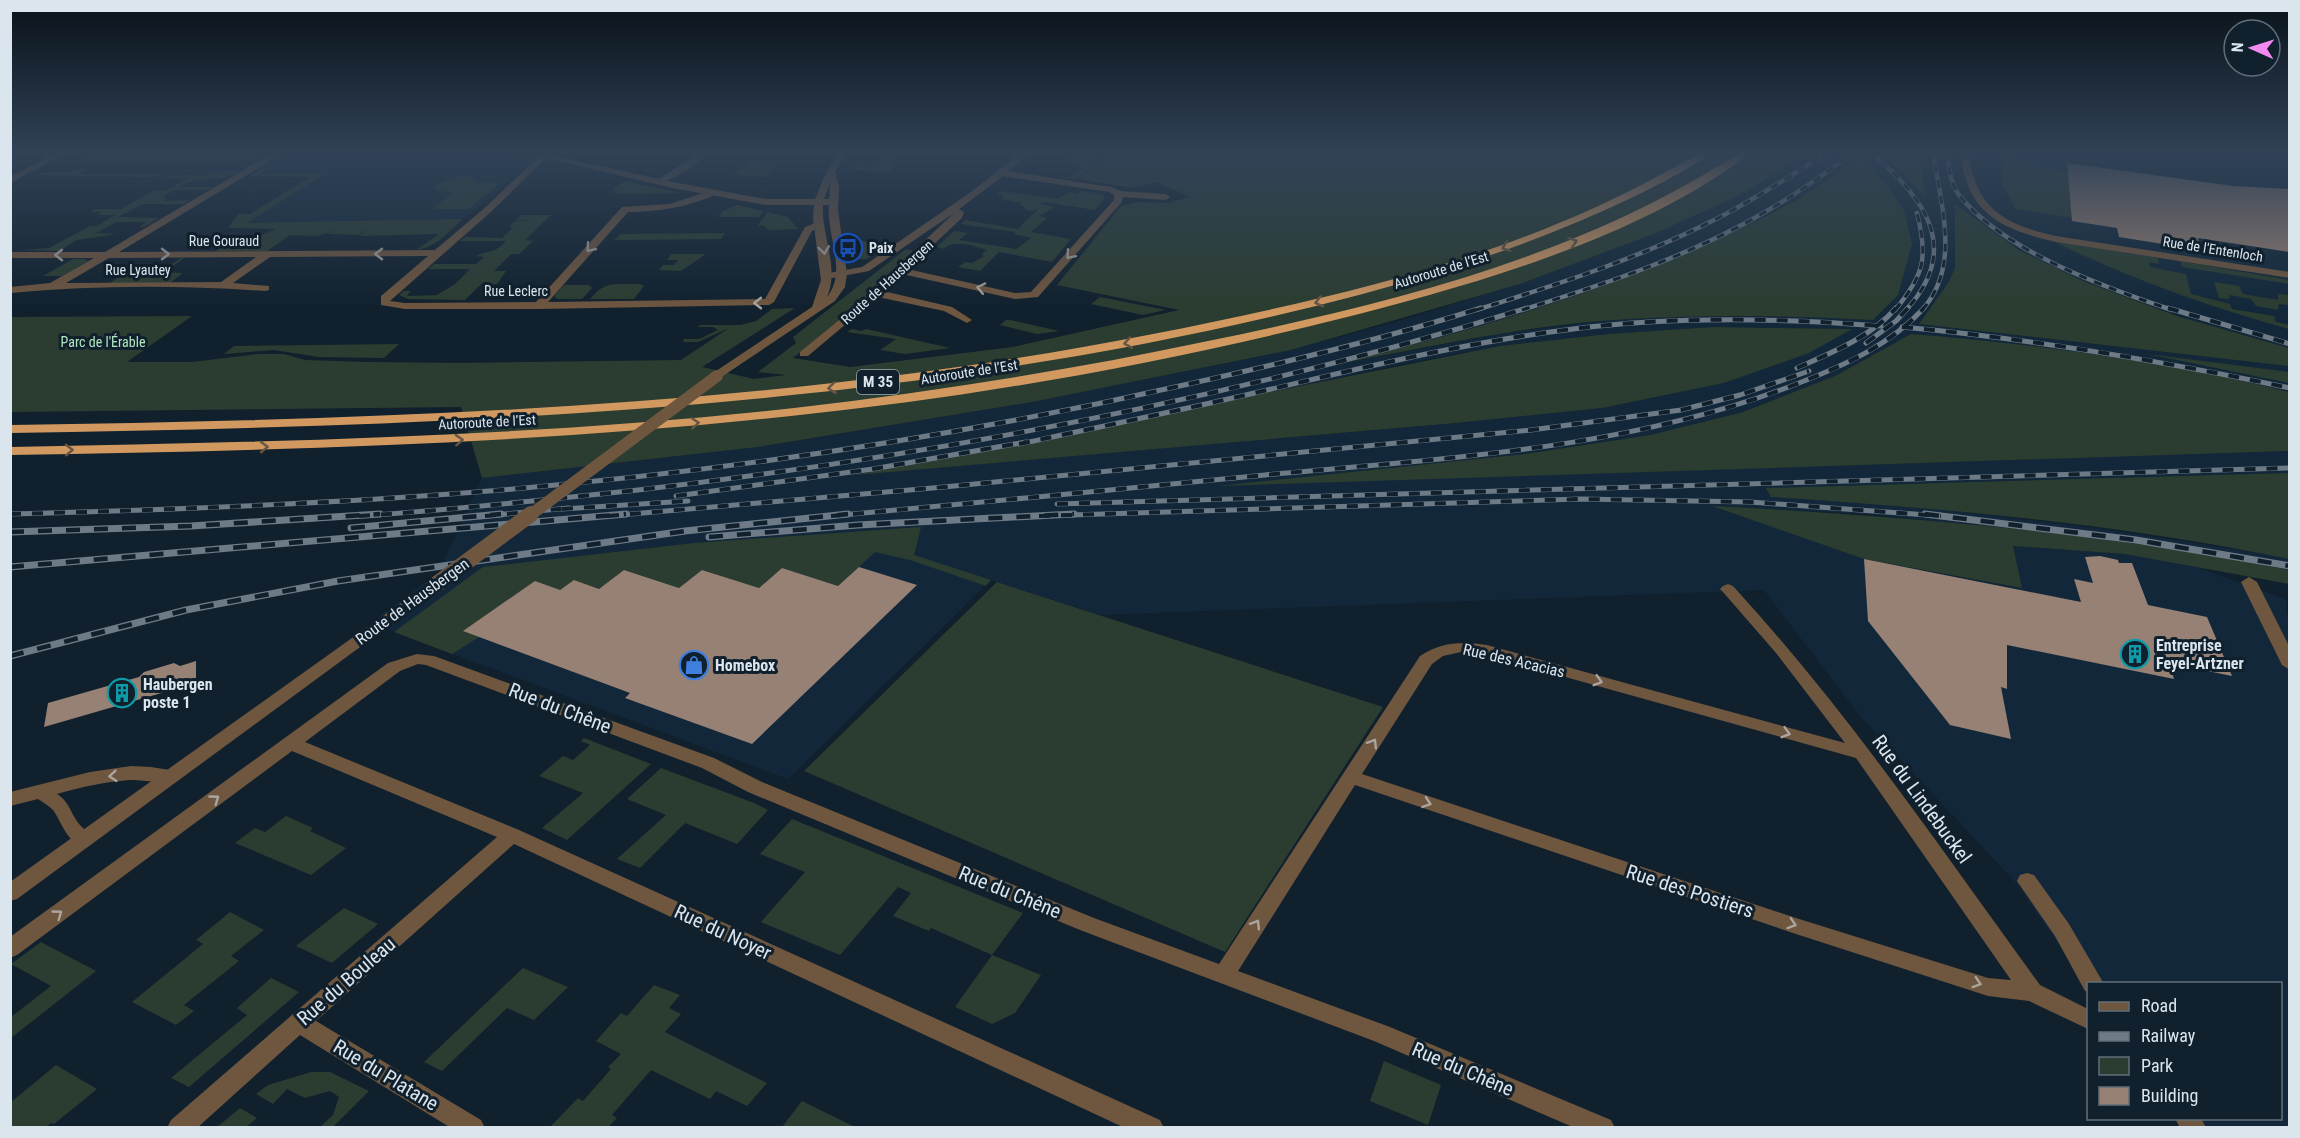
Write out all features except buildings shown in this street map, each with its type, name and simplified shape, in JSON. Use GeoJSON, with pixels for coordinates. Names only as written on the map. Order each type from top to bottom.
{"type":"FeatureCollection","features":[{"type":"Feature","properties":{"kind":"highway","name":"Autoroute de l’Est"},"geometry":{"type":"LineString","coordinates":[[10,429],[371,422],[605,410],[840,387],[1040,358],[1180,333],[1292,309],[1395,282],[1479,256],[1615,204]]}},
{"type":"Feature","properties":{"kind":"highway","name":"Autoroute de l’Est"},"geometry":{"type":"LineString","coordinates":[[10,451],[348,444],[587,432],[838,407],[974,389],[1191,351],[1419,295],[1588,237],[1659,204]]}},
{"type":"Feature","properties":{"kind":"street","name":"Rue Lyautey"},"geometry":{"type":"LineString","coordinates":[[53,286],[192,204]]}},
{"type":"Feature","properties":{"kind":"street","name":"Rue Leclerc"},"geometry":{"type":"LineString","coordinates":[[492,204],[385,298],[385,303],[405,306],[538,306],[769,302],[808,229],[820,224]]}},
{"type":"Feature","properties":{"kind":"street"},"geometry":{"type":"LineString","coordinates":[[538,306],[625,209],[667,209],[685,204]]}},
{"type":"Feature","properties":{"kind":"street"},"geometry":{"type":"LineString","coordinates":[[815,307],[826,290],[827,276],[819,204]]}},
{"type":"Feature","properties":{"kind":"street"},"geometry":{"type":"LineString","coordinates":[[834,204],[843,273]]}},
{"type":"Feature","properties":{"kind":"street","name":"Route de Hausbergen"},"geometry":{"type":"LineString","coordinates":[[827,276],[865,269],[958,204]]}},
{"type":"Feature","properties":{"kind":"street"},"geometry":{"type":"LineString","coordinates":[[901,271],[1015,296],[1029,296],[1037,292],[1115,204]]}},
{"type":"Feature","properties":{"kind":"street","name":"Rue de l'Entenloch"},"geometry":{"type":"LineString","coordinates":[[1983,204],[1994,215],[2020,228],[2063,239],[2289,275]]}},
{"type":"Feature","properties":{"kind":"street","name":"Route de Hausbergen"},"geometry":{"type":"LineString","coordinates":[[804,354],[901,271],[959,216],[958,212],[951,209]]}},
{"type":"Feature","properties":{"kind":"street","name":"Rue Gouraud"},"geometry":{"type":"LineString","coordinates":[[10,255],[438,253]]}},
{"type":"Feature","properties":{"kind":"street"},"geometry":{"type":"LineString","coordinates":[[224,285],[267,254]]}},
{"type":"Feature","properties":{"kind":"street","name":"Route de Hausbergen"},"geometry":{"type":"LineString","coordinates":[[10,893],[434,586],[717,376],[836,293],[843,273]]}},
{"type":"Feature","properties":{"kind":"street","name":"Rue Lyautey"},"geometry":{"type":"LineString","coordinates":[[10,290],[53,286],[224,285],[265,288]]}},
{"type":"Feature","properties":{"kind":"street"},"geometry":{"type":"LineString","coordinates":[[876,293],[948,309],[967,320]]}},
{"type":"Feature","properties":{"kind":"street"},"geometry":{"type":"LineString","coordinates":[[2249,582],[2289,665]]}},
{"type":"Feature","properties":{"kind":"street","name":"Rue du Lindebuckel"},"geometry":{"type":"LineString","coordinates":[[1728,589],[1800,670],[2032,992],[2087,1019]]}},
{"type":"Feature","properties":{"kind":"street","name":"Rue des Acacias"},"geometry":{"type":"LineString","coordinates":[[1224,974],[1426,660],[1434,653],[1452,647],[1480,649],[1859,753]]}},
{"type":"Feature","properties":{"kind":"street","name":"Rue du Chêne"},"geometry":{"type":"LineString","coordinates":[[291,743],[394,667],[417,659],[438,662],[708,763],[755,787],[1087,924],[1382,1034],[1603,1128]]}},
{"type":"Feature","properties":{"kind":"street"},"geometry":{"type":"LineString","coordinates":[[10,949],[291,743]]}},
{"type":"Feature","properties":{"kind":"street","name":"Rue du Noyer"},"geometry":{"type":"LineString","coordinates":[[291,743],[512,835],[1152,1128]]}},
{"type":"Feature","properties":{"kind":"street"},"geometry":{"type":"LineString","coordinates":[[10,799],[99,777],[153,772],[170,777]]}},
{"type":"Feature","properties":{"kind":"street","name":"Rue des Postiers"},"geometry":{"type":"LineString","coordinates":[[1352,777],[1785,922],[1977,983],[2032,992]]}},
{"type":"Feature","properties":{"kind":"street"},"geometry":{"type":"LineString","coordinates":[[41,792],[59,804],[73,830],[85,839]]}},
{"type":"Feature","properties":{"kind":"street","name":"Rue du Bouleau"},"geometry":{"type":"LineString","coordinates":[[179,1128],[512,835]]}},
{"type":"Feature","properties":{"kind":"street"},"geometry":{"type":"LineString","coordinates":[[2027,881],[2062,930],[2092,982]]}},
{"type":"Feature","properties":{"kind":"street","name":"Rue du Platane"},"geometry":{"type":"LineString","coordinates":[[299,1023],[473,1128]]}},
{"type":"Feature","properties":{"kind":"shaded area"},"geometry":{"type":"Polygon","coordinates":[[[266,204],[482,204],[468,216],[461,218],[463,219],[454,227],[228,228],[266,204]]]}},
{"type":"Feature","properties":{"kind":"shaded area"},"geometry":{"type":"Polygon","coordinates":[[[1720,204],[1788,204],[1747,227],[1623,279],[1514,317],[1340,364],[1496,334],[1598,321],[1677,316],[1773,315],[1873,320],[1898,295],[1911,244],[1886,204],[2289,204],[2289,348],[2177,316],[2083,281],[2019,250],[1955,205],[1955,268],[1948,283],[1919,324],[2289,366],[2289,372],[2157,356],[2289,383],[2289,392],[2187,370],[1911,334],[1837,375],[1743,412],[1650,435],[1525,454],[1232,485],[2289,451],[2289,473],[1767,488],[1771,497],[1913,506],[2097,528],[2267,554],[2289,559],[2289,570],[2178,552],[1988,527],[1869,514],[1715,507],[1864,559],[2021,588],[2013,546],[2125,554],[2186,563],[2287,600],[2286,612],[2290,619],[2289,1127],[2189,1127],[2183,1120],[2282,1120],[2282,982],[2087,982],[2087,985],[2016,883],[1860,716],[1764,590],[1100,615],[991,580],[788,779],[370,623],[438,573],[482,478],[758,447],[1032,402],[1291,350],[1399,321],[1520,284],[1656,233],[1720,204]],[[1713,327],[1608,334],[1500,346],[863,474],[1456,423],[1602,408],[1724,383],[1851,329],[1713,327]]]}},
{"type":"Feature","properties":{"kind":"green space"},"geometry":{"type":"Polygon","coordinates":[[[130,204],[143,204],[118,217],[159,218],[144,227],[139,227],[146,222],[116,222],[96,233],[116,234],[77,240],[58,251],[21,250],[49,248],[115,215],[97,215],[101,212],[91,212],[95,209],[121,209],[130,204]]]}},
{"type":"Feature","properties":{"kind":"green space"},"geometry":{"type":"Polygon","coordinates":[[[266,204],[277,204],[247,223],[463,219],[430,246],[416,250],[439,234],[359,236],[367,229],[358,235],[327,234],[334,229],[316,236],[290,235],[267,251],[215,251],[220,248],[241,247],[276,229],[228,228],[238,214],[250,214],[266,204]]]}},
{"type":"Feature","properties":{"kind":"green space"},"geometry":{"type":"Polygon","coordinates":[[[438,204],[475,204],[469,209],[432,209],[438,204]]]}},
{"type":"Feature","properties":{"kind":"green space"},"geometry":{"type":"Polygon","coordinates":[[[1042,204],[1054,207],[1039,216],[1047,218],[1031,232],[1071,239],[1052,262],[999,252],[980,271],[958,267],[965,262],[972,263],[984,256],[982,254],[987,250],[959,244],[953,244],[944,249],[937,247],[954,231],[968,233],[959,240],[1016,249],[1031,238],[1014,234],[1015,232],[961,224],[965,220],[1018,229],[1041,206],[1034,211],[1024,210],[1026,208],[1020,205],[1042,204]]]}},
{"type":"Feature","properties":{"kind":"green space"},"geometry":{"type":"Polygon","coordinates":[[[1057,204],[1100,204],[1095,210],[1057,204]]]}},
{"type":"Feature","properties":{"kind":"green space","name":"Parc de l'Érable"},"geometry":{"type":"Polygon","coordinates":[[[1129,204],[1720,204],[1656,233],[1520,284],[1291,350],[1032,402],[758,447],[482,478],[461,407],[11,412],[10,317],[192,316],[127,362],[192,362],[258,354],[284,354],[305,360],[459,363],[681,360],[729,328],[698,342],[683,342],[684,339],[699,339],[718,330],[713,327],[697,327],[701,325],[741,325],[756,321],[772,309],[795,308],[702,367],[754,379],[786,375],[758,372],[796,343],[793,337],[906,249],[913,251],[838,323],[793,358],[850,367],[1013,347],[1179,310],[1057,285],[1121,206],[1129,204]]]}},
{"type":"Feature","properties":{"kind":"green space"},"geometry":{"type":"Polygon","coordinates":[[[1789,204],[1900,204],[1904,210],[1912,244],[1898,295],[1873,320],[1736,316],[1600,321],[1495,335],[1322,367],[1500,320],[1588,291],[1674,258],[1789,204]]]}},
{"type":"Feature","properties":{"kind":"green space"},"geometry":{"type":"Polygon","coordinates":[[[1955,204],[2019,250],[2083,281],[2177,316],[2289,348],[2289,366],[1919,324],[1948,283],[1955,268],[1955,204]]]}},
{"type":"Feature","properties":{"kind":"green space"},"geometry":{"type":"Polygon","coordinates":[[[2013,204],[2071,204],[2072,218],[2016,209],[2013,204]]]}},
{"type":"Feature","properties":{"kind":"green space"},"geometry":{"type":"Polygon","coordinates":[[[737,205],[764,211],[759,217],[719,217],[723,211],[737,205]]]}},
{"type":"Feature","properties":{"kind":"green space"},"geometry":{"type":"Polygon","coordinates":[[[767,212],[788,217],[798,229],[768,230],[763,225],[757,227],[767,212]]]}},
{"type":"Feature","properties":{"kind":"green space"},"geometry":{"type":"Polygon","coordinates":[[[522,215],[551,215],[525,240],[533,241],[519,254],[511,254],[494,271],[506,271],[497,284],[481,284],[465,300],[408,299],[399,295],[404,291],[411,291],[407,296],[437,295],[455,284],[470,269],[428,269],[434,264],[476,264],[484,257],[476,256],[494,250],[506,241],[460,241],[465,237],[502,238],[513,228],[509,227],[515,221],[531,221],[516,220],[522,215]]]}},
{"type":"Feature","properties":{"kind":"green space"},"geometry":{"type":"Polygon","coordinates":[[[725,233],[721,239],[614,240],[621,234],[725,233]]]}},
{"type":"Feature","properties":{"kind":"green space"},"geometry":{"type":"Polygon","coordinates":[[[850,238],[885,246],[867,259],[851,259],[853,254],[850,238]]]}},
{"type":"Feature","properties":{"kind":"green space"},"geometry":{"type":"Polygon","coordinates":[[[2053,241],[2158,258],[2159,264],[2149,262],[2150,267],[2186,274],[2191,294],[2230,304],[2232,309],[2274,316],[2276,322],[2289,325],[2289,329],[2169,291],[2111,268],[2053,241]]]}},
{"type":"Feature","properties":{"kind":"green space"},"geometry":{"type":"Polygon","coordinates":[[[671,254],[706,254],[681,271],[659,270],[663,265],[674,265],[678,260],[667,260],[671,254]]]}},
{"type":"Feature","properties":{"kind":"green space"},"geometry":{"type":"Polygon","coordinates":[[[184,258],[164,272],[183,273],[170,283],[110,283],[120,276],[153,276],[184,258]]]}},
{"type":"Feature","properties":{"kind":"green space"},"geometry":{"type":"Polygon","coordinates":[[[73,259],[88,261],[62,276],[43,276],[73,259]]]}},
{"type":"Feature","properties":{"kind":"green space"},"geometry":{"type":"Polygon","coordinates":[[[2180,261],[2289,280],[2289,284],[2182,267],[2180,261]]]}},
{"type":"Feature","properties":{"kind":"green space"},"geometry":{"type":"Polygon","coordinates":[[[2214,282],[2239,286],[2243,294],[2278,300],[2278,294],[2289,295],[2289,305],[2279,304],[2278,310],[2256,306],[2251,299],[2230,295],[2229,299],[2219,298],[2214,282]]]}},
{"type":"Feature","properties":{"kind":"green space"},"geometry":{"type":"Polygon","coordinates":[[[612,284],[644,286],[634,299],[590,299],[601,288],[612,284]]]}},
{"type":"Feature","properties":{"kind":"green space"},"geometry":{"type":"Polygon","coordinates":[[[564,285],[589,285],[592,288],[582,299],[557,299],[554,296],[564,285]]]}},
{"type":"Feature","properties":{"kind":"green space"},"geometry":{"type":"Polygon","coordinates":[[[1100,297],[1166,310],[1143,315],[1091,304],[1100,297]]]}},
{"type":"Feature","properties":{"kind":"green space"},"geometry":{"type":"Polygon","coordinates":[[[1006,320],[1059,331],[1037,334],[1000,325],[1006,320]]]}},
{"type":"Feature","properties":{"kind":"green space"},"geometry":{"type":"Polygon","coordinates":[[[1713,327],[1852,329],[1809,353],[1724,383],[1602,408],[1456,423],[855,475],[1500,346],[1608,334],[1713,327]]]}},
{"type":"Feature","properties":{"kind":"green space"},"geometry":{"type":"Polygon","coordinates":[[[852,329],[861,331],[866,329],[950,348],[905,354],[880,350],[896,339],[847,332],[852,329]]]}},
{"type":"Feature","properties":{"kind":"green space"},"geometry":{"type":"Polygon","coordinates":[[[1911,334],[2102,355],[2243,381],[2289,392],[2289,451],[1218,486],[1525,454],[1650,435],[1743,412],[1837,375],[1911,334]]]}},
{"type":"Feature","properties":{"kind":"green space"},"geometry":{"type":"Polygon","coordinates":[[[399,344],[384,358],[319,357],[274,350],[224,354],[234,346],[399,344]]]}},
{"type":"Feature","properties":{"kind":"green space"},"geometry":{"type":"Polygon","coordinates":[[[2147,354],[2289,372],[2289,383],[2147,354]]]}},
{"type":"Feature","properties":{"kind":"green space"},"geometry":{"type":"Polygon","coordinates":[[[2289,473],[2289,559],[2161,536],[2031,519],[1901,506],[1771,497],[1766,488],[2289,473]]]}},
{"type":"Feature","properties":{"kind":"green space"},"geometry":{"type":"Polygon","coordinates":[[[1712,506],[1930,521],[2146,545],[2289,570],[2289,584],[2125,554],[2013,546],[2022,588],[1864,559],[1712,506]]]}},
{"type":"Feature","properties":{"kind":"green space"},"geometry":{"type":"Polygon","coordinates":[[[921,527],[914,555],[991,580],[986,586],[910,560],[875,552],[838,586],[782,568],[759,588],[702,570],[679,588],[625,570],[599,589],[574,580],[560,590],[464,631],[479,637],[452,654],[394,632],[483,567],[694,543],[921,527]]]}},
{"type":"Feature","properties":{"kind":"green space"},"geometry":{"type":"Polygon","coordinates":[[[997,582],[1383,707],[1225,952],[804,771],[997,582]]]}},
{"type":"Feature","properties":{"kind":"green space"},"geometry":{"type":"Polygon","coordinates":[[[584,738],[651,764],[567,840],[542,828],[583,793],[539,776],[563,756],[573,760],[590,745],[581,741],[584,738]]]}},
{"type":"Feature","properties":{"kind":"green space"},"geometry":{"type":"Polygon","coordinates":[[[661,768],[768,810],[737,844],[685,823],[640,868],[617,859],[666,815],[627,799],[661,768]]]}},
{"type":"Feature","properties":{"kind":"green space"},"geometry":{"type":"Polygon","coordinates":[[[286,816],[313,828],[310,831],[346,848],[311,875],[235,843],[255,828],[265,832],[286,816]]]}},
{"type":"Feature","properties":{"kind":"green space"},"geometry":{"type":"Polygon","coordinates":[[[792,819],[1023,913],[992,955],[931,928],[929,931],[893,916],[911,893],[898,887],[840,955],[761,922],[805,872],[760,854],[792,819]]]}},
{"type":"Feature","properties":{"kind":"green space"},"geometry":{"type":"Polygon","coordinates":[[[344,908],[378,924],[332,963],[296,946],[344,908]]]}},
{"type":"Feature","properties":{"kind":"green space"},"geometry":{"type":"Polygon","coordinates":[[[230,912],[264,930],[231,956],[239,961],[184,1005],[194,1011],[176,1025],[132,1002],[203,944],[196,940],[230,912]]]}},
{"type":"Feature","properties":{"kind":"green space"},"geometry":{"type":"Polygon","coordinates":[[[41,942],[96,971],[11,1038],[11,1017],[51,986],[11,964],[41,942]]]}},
{"type":"Feature","properties":{"kind":"green space"},"geometry":{"type":"Polygon","coordinates":[[[992,955],[1041,975],[1015,1013],[992,1024],[955,1007],[992,955]]]}},
{"type":"Feature","properties":{"kind":"green space"},"geometry":{"type":"Polygon","coordinates":[[[523,968],[568,987],[534,1020],[507,1008],[442,1071],[424,1062],[523,968]]]}},
{"type":"Feature","properties":{"kind":"green space"},"geometry":{"type":"Polygon","coordinates":[[[271,978],[299,992],[189,1087],[171,1078],[247,1015],[237,1008],[271,978]]]}},
{"type":"Feature","properties":{"kind":"green space"},"geometry":{"type":"Polygon","coordinates":[[[654,985],[680,995],[669,1008],[681,1014],[665,1032],[767,1083],[747,1106],[716,1091],[710,1099],[651,1070],[612,1115],[617,1118],[608,1127],[550,1127],[578,1098],[583,1101],[611,1069],[608,1067],[621,1054],[596,1041],[621,1013],[627,1016],[654,985]]]}},
{"type":"Feature","properties":{"kind":"green space"},"geometry":{"type":"Polygon","coordinates":[[[1384,1061],[1441,1085],[1428,1125],[1370,1101],[1384,1061]]]}},
{"type":"Feature","properties":{"kind":"green space"},"geometry":{"type":"Polygon","coordinates":[[[56,1065],[97,1089],[54,1124],[51,1123],[46,1127],[11,1127],[11,1102],[56,1065]]]}},
{"type":"Feature","properties":{"kind":"green space"},"geometry":{"type":"Polygon","coordinates":[[[311,1072],[330,1072],[369,1091],[332,1128],[320,1127],[333,1115],[339,1097],[330,1091],[305,1098],[287,1089],[273,1104],[256,1094],[268,1085],[311,1072]]]}},
{"type":"Feature","properties":{"kind":"green space"},"geometry":{"type":"Polygon","coordinates":[[[802,1101],[855,1127],[782,1127],[802,1101]]]}},
{"type":"Feature","properties":{"kind":"green space"},"geometry":{"type":"Polygon","coordinates":[[[240,1108],[257,1118],[246,1127],[217,1127],[240,1108]]]}},
{"type":"Feature","properties":{"kind":"railway"},"geometry":{"type":"LineString","coordinates":[[1476,310],[1600,269],[1661,245],[1743,204]]}},
{"type":"Feature","properties":{"kind":"railway"},"geometry":{"type":"LineString","coordinates":[[1522,310],[1646,268],[1707,242],[1778,204]]}},
{"type":"Feature","properties":{"kind":"railway"},"geometry":{"type":"LineString","coordinates":[[1906,310],[1923,287],[1932,265],[1934,244],[1929,223],[1919,204]]}},
{"type":"Feature","properties":{"kind":"railway"},"geometry":{"type":"LineString","coordinates":[[1922,310],[1934,293],[1942,274],[1945,234],[1942,204]]}},
{"type":"Feature","properties":{"kind":"railway"},"geometry":{"type":"LineString","coordinates":[[1968,204],[2002,234],[2028,250],[2087,279],[2172,310]]}},
{"type":"Feature","properties":{"kind":"railway"},"geometry":{"type":"LineString","coordinates":[[1895,310],[1913,286],[1921,264],[1923,254],[1917,213]]}},
{"type":"Feature","properties":{"kind":"railway"},"geometry":{"type":"LineString","coordinates":[[10,514],[250,506],[429,496],[664,474],[751,463],[925,436],[1098,404],[1334,350],[1481,308]]}},
{"type":"Feature","properties":{"kind":"railway"},"geometry":{"type":"LineString","coordinates":[[359,516],[638,490],[751,476],[975,441],[1198,396],[1418,340],[1527,308]]}},
{"type":"Feature","properties":{"kind":"railway"},"geometry":{"type":"LineString","coordinates":[[1877,326],[1896,308]]}},
{"type":"Feature","properties":{"kind":"railway"},"geometry":{"type":"LineString","coordinates":[[1866,343],[1896,321],[1908,308]]}},
{"type":"Feature","properties":{"kind":"railway"},"geometry":{"type":"LineString","coordinates":[[2168,308],[2290,344]]}},
{"type":"Feature","properties":{"kind":"railway"},"geometry":{"type":"LineString","coordinates":[[1904,327],[1922,310]]}},
{"type":"Feature","properties":{"kind":"railway"},"geometry":{"type":"LineString","coordinates":[[1019,444],[1417,356],[1534,334],[1611,325],[1688,320],[1804,321],[1877,326]]}},
{"type":"Feature","properties":{"kind":"railway"},"geometry":{"type":"LineString","coordinates":[[1797,368],[1837,350],[1877,326]]}},
{"type":"Feature","properties":{"kind":"railway"},"geometry":{"type":"LineString","coordinates":[[831,516],[1468,456],[1603,437],[1669,423],[1735,405],[1799,383],[1866,353],[1904,327]]}},
{"type":"Feature","properties":{"kind":"railway"},"geometry":{"type":"LineString","coordinates":[[1904,327],[2097,352],[2290,388]]}},
{"type":"Feature","properties":{"kind":"railway"},"geometry":{"type":"LineString","coordinates":[[608,516],[944,487],[1531,430],[1681,410],[1740,395],[1809,371]]}},
{"type":"Feature","properties":{"kind":"railway"},"geometry":{"type":"LineString","coordinates":[[676,496],[873,469],[1026,442]]}},
{"type":"Feature","properties":{"kind":"railway"},"geometry":{"type":"LineString","coordinates":[[1057,504],[2290,468]]}},
{"type":"Feature","properties":{"kind":"railway"},"geometry":{"type":"LineString","coordinates":[[1039,516],[1580,499],[1750,502],[1941,516]]}},
{"type":"Feature","properties":{"kind":"railway"},"geometry":{"type":"LineString","coordinates":[[562,509],[688,501]]}},
{"type":"Feature","properties":{"kind":"railway"},"geometry":{"type":"LineString","coordinates":[[485,516],[569,508]]}},
{"type":"Feature","properties":{"kind":"railway"},"geometry":{"type":"LineString","coordinates":[[10,532],[191,526],[380,514]]}},
{"type":"Feature","properties":{"kind":"railway"},"geometry":{"type":"LineString","coordinates":[[351,528],[501,514]]}},
{"type":"Feature","properties":{"kind":"railway"},"geometry":{"type":"LineString","coordinates":[[10,567],[626,514]]}},
{"type":"Feature","properties":{"kind":"railway"},"geometry":{"type":"LineString","coordinates":[[10,656],[186,610],[338,581],[685,531],[848,514]]}},
{"type":"Feature","properties":{"kind":"railway"},"geometry":{"type":"LineString","coordinates":[[709,537],[858,525],[1074,514]]}},
{"type":"Feature","properties":{"kind":"railway"},"geometry":{"type":"LineString","coordinates":[[1925,514],[2136,540],[2290,566]]}},
{"type":"Feature","properties":{"kind":"place","name":"Paix"},"geometry":{"type":"Point","coordinates":[848,248]}},
{"type":"Feature","properties":{"kind":"place","name":"Entreprise Feyel-Artzner"},"geometry":{"type":"Point","coordinates":[2135,654]}},
{"type":"Feature","properties":{"kind":"place","name":"Homebox"},"geometry":{"type":"Point","coordinates":[694,665]}},
{"type":"Feature","properties":{"kind":"place","name":"Haubergen poste 1"},"geometry":{"type":"Point","coordinates":[122,693]}}]}
